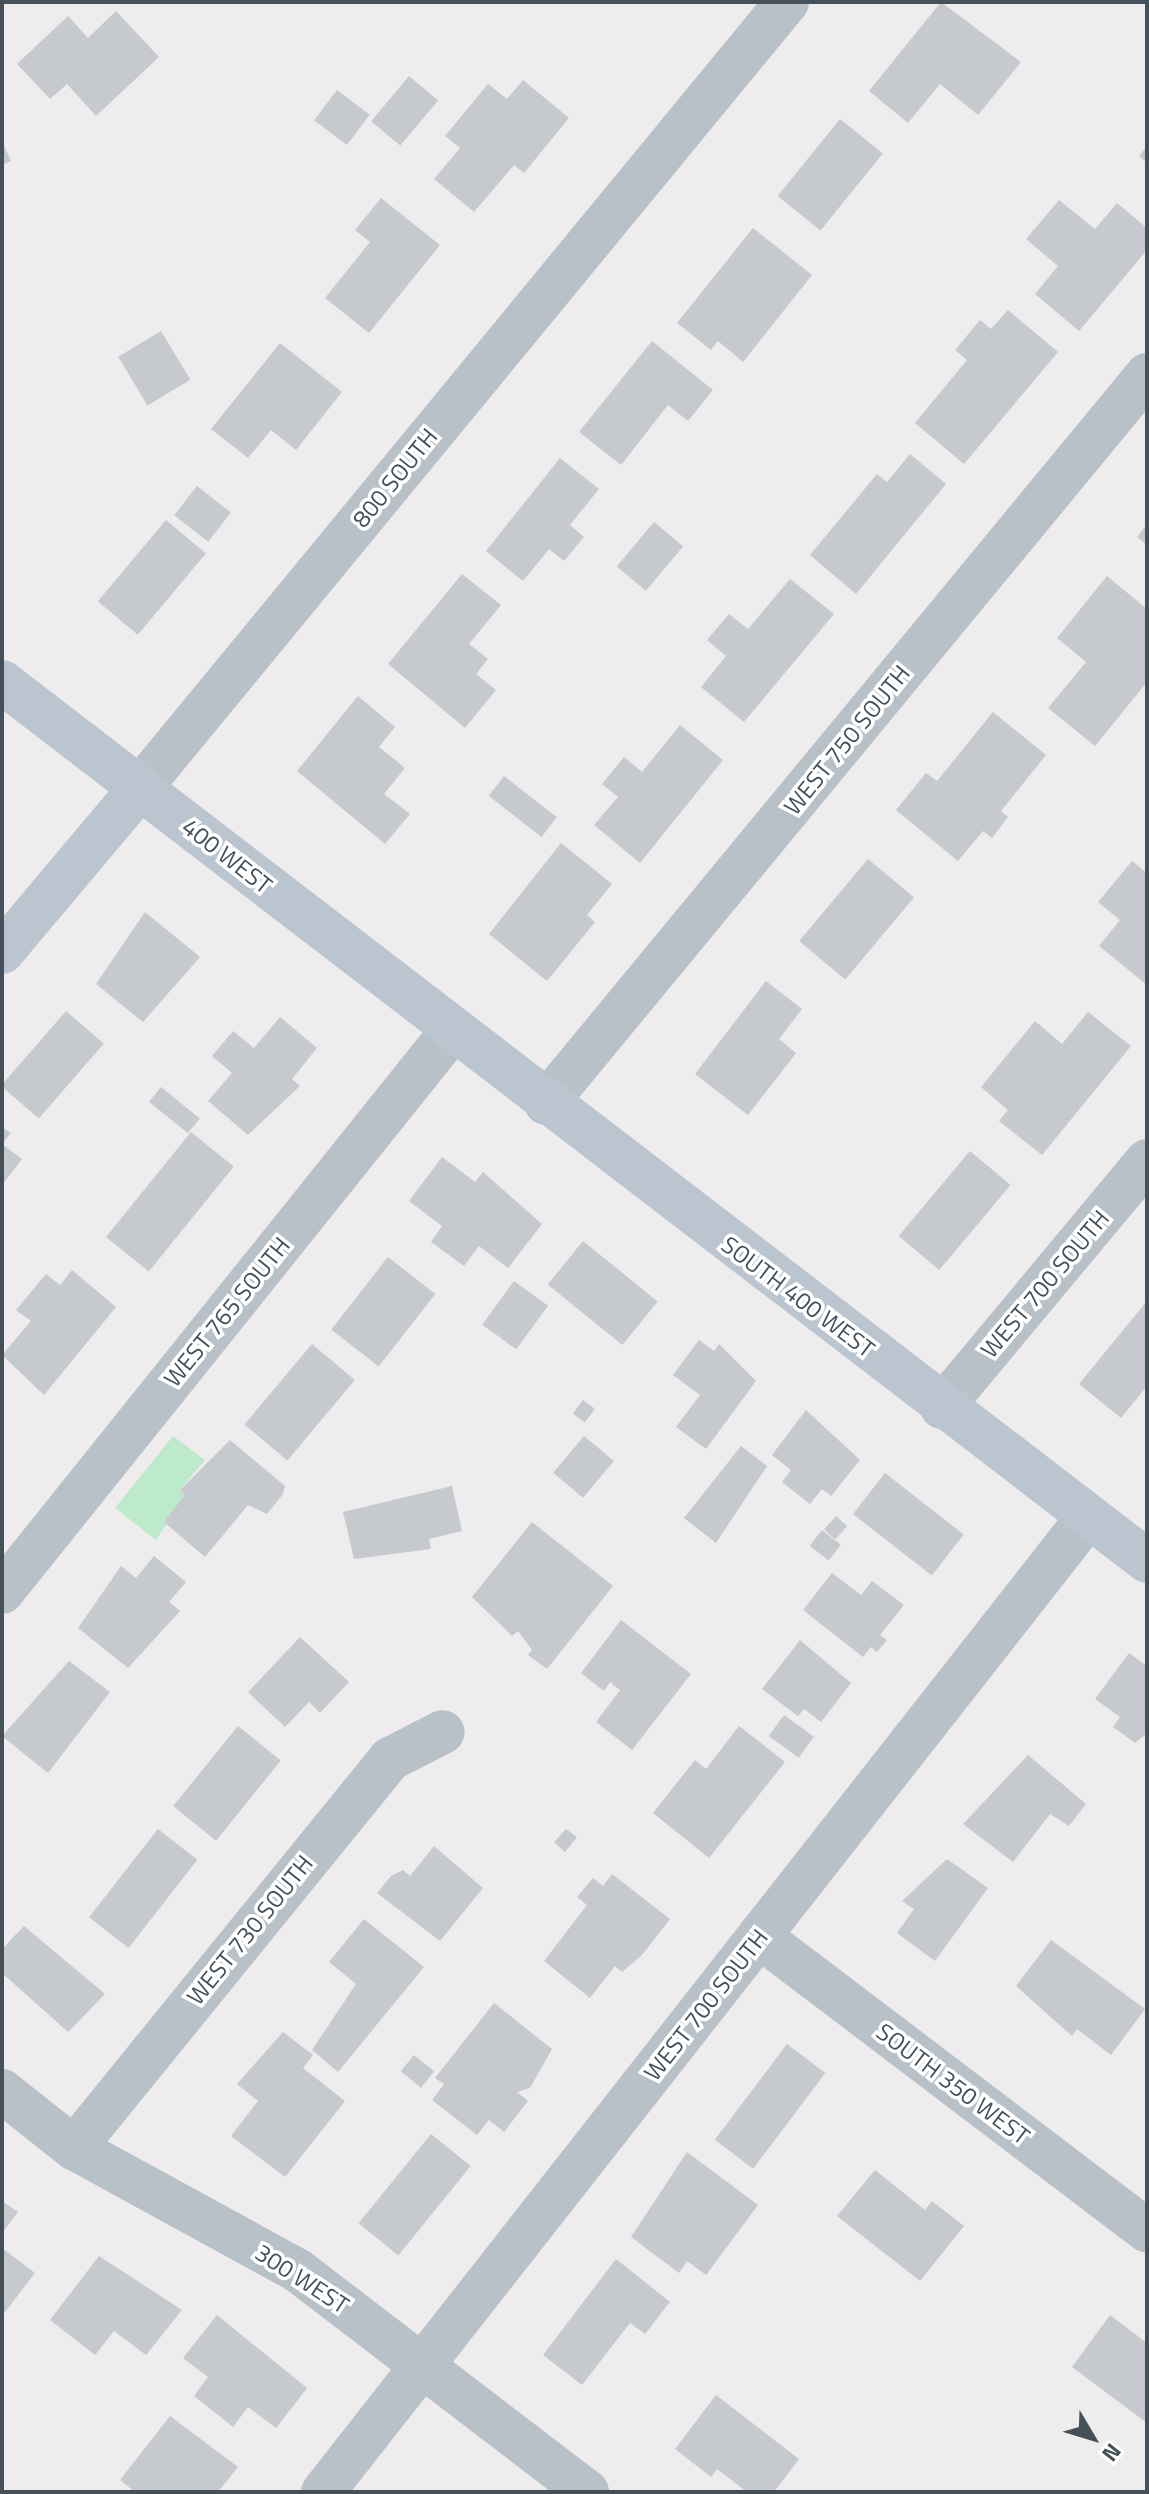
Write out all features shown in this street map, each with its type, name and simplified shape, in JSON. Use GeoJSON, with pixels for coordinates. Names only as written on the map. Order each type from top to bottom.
{"type":"FeatureCollection","features":[{"type":"Feature","properties":{"kind":"main road","name":"400 WEST"},"geometry":{"type":"LineString","coordinates":[[2,682],[452,1031]]}},
{"type":"Feature","properties":{"kind":"main road","name":"800 SOUTH"},"geometry":{"type":"LineString","coordinates":[[2,952],[140,788]]}},
{"type":"Feature","properties":{"kind":"main road","name":"SOUTH 400 WEST"},"geometry":{"type":"LineString","coordinates":[[452,1031],[1147,1561]]}},
{"type":"Feature","properties":{"kind":"street","name":"800 SOUTH"},"geometry":{"type":"LineString","coordinates":[[140,788],[787,2]]}},
{"type":"Feature","properties":{"kind":"street","name":"WEST 750 SOUTH"},"geometry":{"type":"LineString","coordinates":[[546,1103],[1147,375]]}},
{"type":"Feature","properties":{"kind":"street","name":"WEST 765 SOUTH"},"geometry":{"type":"LineString","coordinates":[[2,1592],[452,1031]]}},
{"type":"Feature","properties":{"kind":"street","name":"WEST 700 SOUTH"},"geometry":{"type":"LineString","coordinates":[[942,1407],[1147,1161]]}},
{"type":"Feature","properties":{"kind":"street","name":"WEST 700 SOUTH"},"geometry":{"type":"LineString","coordinates":[[323,2492],[1088,1517]]}},
{"type":"Feature","properties":{"kind":"street","name":"WEST 730 SOUTH"},"geometry":{"type":"LineString","coordinates":[[74,2148],[390,1759],[443,1732]]}},
{"type":"Feature","properties":{"kind":"street","name":"SOUTH 350 WEST"},"geometry":{"type":"LineString","coordinates":[[759,1936],[1147,2231]]}},
{"type":"Feature","properties":{"kind":"street","name":"300 WEST"},"geometry":{"type":"LineString","coordinates":[[2,2091],[74,2148],[297,2270],[587,2492]]}},
{"type":"Feature","properties":{"kind":"green space"},"geometry":{"type":"Polygon","coordinates":[[[173,1436],[205,1460],[180,1490],[185,1495],[156,1540],[115,1508],[173,1436]]]}},
{"type":"Feature","properties":{"kind":"building"},"geometry":{"type":"Polygon","coordinates":[[[941,2],[1021,62],[978,115],[940,84],[908,123],[869,91],[941,2]]]}},
{"type":"Feature","properties":{"kind":"building"},"geometry":{"type":"Polygon","coordinates":[[[116,11],[159,57],[96,116],[67,84],[50,99],[17,64],[68,16],[88,38],[116,11]]]}},
{"type":"Feature","properties":{"kind":"building"},"geometry":{"type":"Polygon","coordinates":[[[409,76],[438,100],[400,146],[371,121],[409,76]]]}},
{"type":"Feature","properties":{"kind":"building"},"geometry":{"type":"Polygon","coordinates":[[[523,80],[569,118],[524,173],[514,165],[474,212],[434,179],[460,148],[445,136],[488,84],[507,99],[523,80]]]}},
{"type":"Feature","properties":{"kind":"building"},"geometry":{"type":"Polygon","coordinates":[[[337,90],[370,115],[347,145],[314,120],[337,90]]]}},
{"type":"Feature","properties":{"kind":"building"},"geometry":{"type":"Polygon","coordinates":[[[840,119],[883,154],[820,231],[778,196],[840,119]]]}},
{"type":"Feature","properties":{"kind":"building"},"geometry":{"type":"Polygon","coordinates":[[[2,141],[11,161],[2,165],[2,141]]]}},
{"type":"Feature","properties":{"kind":"building"},"geometry":{"type":"Polygon","coordinates":[[[1147,146],[1147,163],[1139,156],[1147,146]]]}},
{"type":"Feature","properties":{"kind":"building"},"geometry":{"type":"Polygon","coordinates":[[[381,198],[440,245],[369,333],[325,298],[370,242],[355,230],[381,198]]]}},
{"type":"Feature","properties":{"kind":"building"},"geometry":{"type":"Polygon","coordinates":[[[1059,200],[1095,229],[1117,203],[1147,228],[1147,250],[1079,331],[1035,294],[1058,266],[1026,239],[1059,200]]]}},
{"type":"Feature","properties":{"kind":"building"},"geometry":{"type":"Polygon","coordinates":[[[753,228],[812,275],[743,362],[718,341],[711,350],[677,323],[753,228]]]}},
{"type":"Feature","properties":{"kind":"building"},"geometry":{"type":"Polygon","coordinates":[[[1008,310],[1058,352],[964,464],[915,423],[967,360],[955,350],[980,320],[991,329],[1008,310]]]}},
{"type":"Feature","properties":{"kind":"building"},"geometry":{"type":"Polygon","coordinates":[[[161,331],[190,380],[147,406],[118,357],[161,331]]]}},
{"type":"Feature","properties":{"kind":"building"},"geometry":{"type":"Polygon","coordinates":[[[652,341],[713,390],[688,421],[668,405],[621,465],[579,432],[652,341]]]}},
{"type":"Feature","properties":{"kind":"building"},"geometry":{"type":"Polygon","coordinates":[[[280,343],[342,392],[296,450],[271,430],[248,458],[211,429],[280,343]]]}},
{"type":"Feature","properties":{"kind":"building"},"geometry":{"type":"Polygon","coordinates":[[[910,454],[946,484],[856,594],[810,555],[877,474],[887,482],[910,454]]]}},
{"type":"Feature","properties":{"kind":"building"},"geometry":{"type":"Polygon","coordinates":[[[560,458],[599,489],[570,525],[584,537],[564,561],[549,549],[523,581],[486,551],[560,458]]]}},
{"type":"Feature","properties":{"kind":"building"},"geometry":{"type":"Polygon","coordinates":[[[197,486],[231,512],[208,542],[174,515],[197,486]]]}},
{"type":"Feature","properties":{"kind":"building"},"geometry":{"type":"Polygon","coordinates":[[[166,520],[206,553],[138,635],[98,601],[166,520]]]}},
{"type":"Feature","properties":{"kind":"building"},"geometry":{"type":"Polygon","coordinates":[[[654,522],[683,546],[646,591],[617,566],[654,522]]]}},
{"type":"Feature","properties":{"kind":"building"},"geometry":{"type":"Polygon","coordinates":[[[1147,524],[1147,545],[1137,537],[1147,524]]]}},
{"type":"Feature","properties":{"kind":"building"},"geometry":{"type":"Polygon","coordinates":[[[462,574],[501,605],[469,644],[488,659],[476,674],[496,690],[465,728],[388,664],[462,574]]]}},
{"type":"Feature","properties":{"kind":"building"},"geometry":{"type":"Polygon","coordinates":[[[1107,576],[1147,609],[1147,682],[1095,746],[1048,708],[1086,662],[1057,638],[1107,576]]]}},
{"type":"Feature","properties":{"kind":"building"},"geometry":{"type":"Polygon","coordinates":[[[790,579],[834,614],[744,722],[701,687],[726,656],[707,640],[729,614],[748,629],[790,579]]]}},
{"type":"Feature","properties":{"kind":"building"},"geometry":{"type":"Polygon","coordinates":[[[358,696],[395,727],[379,747],[405,768],[384,794],[410,814],[385,844],[297,771],[358,696]]]}},
{"type":"Feature","properties":{"kind":"building"},"geometry":{"type":"Polygon","coordinates":[[[993,712],[1046,755],[1001,811],[1008,817],[992,838],[983,831],[958,861],[896,810],[926,773],[937,781],[993,712]]]}},
{"type":"Feature","properties":{"kind":"building"},"geometry":{"type":"Polygon","coordinates":[[[680,725],[723,760],[640,863],[594,825],[618,797],[602,784],[624,757],[642,772],[680,725]]]}},
{"type":"Feature","properties":{"kind":"building"},"geometry":{"type":"Polygon","coordinates":[[[504,776],[557,817],[541,837],[489,796],[504,776]]]}},
{"type":"Feature","properties":{"kind":"building"},"geometry":{"type":"Polygon","coordinates":[[[561,843],[612,884],[587,915],[595,922],[547,981],[489,934],[561,843]]]}},
{"type":"Feature","properties":{"kind":"building"},"geometry":{"type":"Polygon","coordinates":[[[868,859],[914,898],[845,980],[799,941],[868,859]]]}},
{"type":"Feature","properties":{"kind":"building"},"geometry":{"type":"Polygon","coordinates":[[[1132,861],[1147,873],[1147,985],[1099,946],[1120,920],[1098,902],[1132,861]]]}},
{"type":"Feature","properties":{"kind":"building"},"geometry":{"type":"Polygon","coordinates":[[[145,912],[200,957],[143,1022],[96,984],[145,912]]]}},
{"type":"Feature","properties":{"kind":"building"},"geometry":{"type":"Polygon","coordinates":[[[766,981],[802,1009],[779,1039],[796,1053],[748,1115],[695,1074],[766,981]]]}},
{"type":"Feature","properties":{"kind":"building"},"geometry":{"type":"Polygon","coordinates":[[[66,1011],[104,1044],[39,1119],[2,1085],[66,1011]]]}},
{"type":"Feature","properties":{"kind":"building"},"geometry":{"type":"Polygon","coordinates":[[[1088,1012],[1131,1046],[1042,1155],[999,1121],[1008,1110],[981,1087],[1035,1021],[1062,1044],[1088,1012]]]}},
{"type":"Feature","properties":{"kind":"building"},"geometry":{"type":"Polygon","coordinates":[[[280,1017],[317,1048],[292,1079],[300,1086],[248,1135],[208,1101],[232,1073],[212,1056],[233,1031],[254,1048],[280,1017]]]}},
{"type":"Feature","properties":{"kind":"building"},"geometry":{"type":"Polygon","coordinates":[[[161,1087],[200,1118],[188,1133],[149,1102],[161,1087]]]}},
{"type":"Feature","properties":{"kind":"building"},"geometry":{"type":"Polygon","coordinates":[[[2,1127],[11,1133],[2,1144],[2,1127]]]}},
{"type":"Feature","properties":{"kind":"building"},"geometry":{"type":"Polygon","coordinates":[[[191,1132],[234,1167],[149,1272],[106,1237],[191,1132]]]}},
{"type":"Feature","properties":{"kind":"building"},"geometry":{"type":"Polygon","coordinates":[[[2,1144],[22,1159],[2,1185],[2,1144]]]}},
{"type":"Feature","properties":{"kind":"building"},"geometry":{"type":"Polygon","coordinates":[[[970,1151],[1011,1185],[939,1270],[899,1236],[970,1151]]]}},
{"type":"Feature","properties":{"kind":"building"},"geometry":{"type":"Polygon","coordinates":[[[442,1157],[475,1182],[483,1172],[542,1224],[508,1268],[479,1246],[464,1266],[431,1242],[442,1226],[409,1201],[442,1157]]]}},
{"type":"Feature","properties":{"kind":"building"},"geometry":{"type":"Polygon","coordinates":[[[583,1241],[658,1301],[622,1345],[548,1285],[583,1241]]]}},
{"type":"Feature","properties":{"kind":"building"},"geometry":{"type":"Polygon","coordinates":[[[388,1257],[435,1294],[379,1366],[331,1329],[388,1257]]]}},
{"type":"Feature","properties":{"kind":"building"},"geometry":{"type":"Polygon","coordinates":[[[72,1270],[116,1307],[44,1395],[2,1355],[31,1321],[16,1310],[46,1274],[60,1285],[72,1270]]]}},
{"type":"Feature","properties":{"kind":"building"},"geometry":{"type":"Polygon","coordinates":[[[514,1281],[548,1306],[516,1349],[482,1325],[514,1281]]]}},
{"type":"Feature","properties":{"kind":"building"},"geometry":{"type":"Polygon","coordinates":[[[1147,1301],[1147,1386],[1121,1418],[1079,1384],[1147,1301]]]}},
{"type":"Feature","properties":{"kind":"building"},"geometry":{"type":"Polygon","coordinates":[[[699,1340],[714,1351],[719,1344],[756,1381],[706,1449],[676,1427],[700,1395],[673,1375],[699,1340]]]}},
{"type":"Feature","properties":{"kind":"building"},"geometry":{"type":"Polygon","coordinates":[[[312,1344],[355,1380],[287,1460],[245,1424],[312,1344]]]}},
{"type":"Feature","properties":{"kind":"building"},"geometry":{"type":"Polygon","coordinates":[[[583,1400],[595,1409],[585,1423],[573,1414],[583,1400]]]}},
{"type":"Feature","properties":{"kind":"building"},"geometry":{"type":"Polygon","coordinates":[[[806,1410],[860,1460],[831,1496],[822,1489],[810,1504],[782,1482],[791,1470],[772,1455],[806,1410]]]}},
{"type":"Feature","properties":{"kind":"building"},"geometry":{"type":"Polygon","coordinates":[[[584,1436],[614,1461],[583,1498],[553,1473],[584,1436]]]}},
{"type":"Feature","properties":{"kind":"building"},"geometry":{"type":"Polygon","coordinates":[[[230,1440],[285,1486],[283,1494],[267,1514],[248,1505],[205,1557],[164,1522],[185,1495],[180,1490],[230,1440]]]}},
{"type":"Feature","properties":{"kind":"building"},"geometry":{"type":"Polygon","coordinates":[[[741,1446],[767,1466],[716,1543],[684,1518],[741,1446]]]}},
{"type":"Feature","properties":{"kind":"building"},"geometry":{"type":"Polygon","coordinates":[[[885,1473],[964,1535],[932,1576],[853,1514],[885,1473]]]}},
{"type":"Feature","properties":{"kind":"building"},"geometry":{"type":"Polygon","coordinates":[[[452,1486],[462,1531],[429,1539],[431,1549],[354,1559],[343,1512],[452,1486]]]}},
{"type":"Feature","properties":{"kind":"building"},"geometry":{"type":"Polygon","coordinates":[[[836,1516],[847,1526],[835,1539],[824,1529],[836,1516]]]}},
{"type":"Feature","properties":{"kind":"building"},"geometry":{"type":"Polygon","coordinates":[[[532,1522],[613,1586],[547,1669],[528,1655],[532,1650],[518,1631],[512,1636],[472,1597],[532,1522]]]}},
{"type":"Feature","properties":{"kind":"building"},"geometry":{"type":"Polygon","coordinates":[[[822,1530],[841,1545],[829,1561],[810,1546],[822,1530]]]}},
{"type":"Feature","properties":{"kind":"building"},"geometry":{"type":"Polygon","coordinates":[[[154,1556],[186,1582],[169,1602],[180,1611],[128,1668],[78,1628],[121,1566],[136,1578],[154,1556]]]}},
{"type":"Feature","properties":{"kind":"building"},"geometry":{"type":"Polygon","coordinates":[[[832,1573],[861,1595],[872,1581],[904,1605],[880,1635],[887,1640],[877,1652],[871,1647],[863,1657],[803,1610],[832,1573]]]}},
{"type":"Feature","properties":{"kind":"building"},"geometry":{"type":"Polygon","coordinates":[[[621,1620],[691,1674],[632,1750],[596,1722],[620,1690],[610,1682],[604,1691],[581,1673],[621,1620]]]}},
{"type":"Feature","properties":{"kind":"building"},"geometry":{"type":"Polygon","coordinates":[[[300,1637],[349,1682],[320,1713],[309,1702],[285,1727],[248,1692],[300,1637]]]}},
{"type":"Feature","properties":{"kind":"building"},"geometry":{"type":"Polygon","coordinates":[[[800,1640],[851,1683],[821,1722],[804,1709],[798,1716],[762,1689],[800,1640]]]}},
{"type":"Feature","properties":{"kind":"building"},"geometry":{"type":"Polygon","coordinates":[[[1129,1653],[1147,1666],[1147,1733],[1135,1743],[1113,1727],[1120,1717],[1095,1699],[1129,1653]]]}},
{"type":"Feature","properties":{"kind":"building"},"geometry":{"type":"Polygon","coordinates":[[[69,1661],[110,1692],[48,1773],[2,1736],[69,1661]]]}},
{"type":"Feature","properties":{"kind":"building"},"geometry":{"type":"Polygon","coordinates":[[[784,1715],[814,1737],[799,1758],[769,1736],[784,1715]]]}},
{"type":"Feature","properties":{"kind":"building"},"geometry":{"type":"Polygon","coordinates":[[[238,1726],[281,1761],[216,1841],[173,1806],[238,1726]]]}},
{"type":"Feature","properties":{"kind":"building"},"geometry":{"type":"Polygon","coordinates":[[[739,1726],[785,1762],[709,1858],[653,1813],[695,1760],[706,1769],[739,1726]]]}},
{"type":"Feature","properties":{"kind":"building"},"geometry":{"type":"Polygon","coordinates":[[[1028,1755],[1086,1804],[1069,1826],[1050,1814],[1013,1862],[963,1824],[1028,1755]]]}},
{"type":"Feature","properties":{"kind":"building"},"geometry":{"type":"Polygon","coordinates":[[[158,1829],[197,1860],[128,1948],[89,1917],[158,1829]]]}},
{"type":"Feature","properties":{"kind":"building"},"geometry":{"type":"Polygon","coordinates":[[[566,1829],[577,1837],[565,1852],[554,1842],[566,1829]]]}},
{"type":"Feature","properties":{"kind":"building"},"geometry":{"type":"Polygon","coordinates":[[[434,1846],[483,1888],[440,1941],[377,1893],[391,1876],[403,1870],[410,1876],[434,1846]]]}},
{"type":"Feature","properties":{"kind":"building"},"geometry":{"type":"Polygon","coordinates":[[[947,1859],[988,1888],[935,1961],[897,1933],[914,1909],[902,1901],[947,1859]]]}},
{"type":"Feature","properties":{"kind":"building"},"geometry":{"type":"Polygon","coordinates":[[[612,1874],[670,1919],[642,1955],[622,1972],[615,1966],[590,1998],[544,1961],[587,1905],[577,1897],[593,1878],[603,1886],[612,1874]]]}},
{"type":"Feature","properties":{"kind":"building"},"geometry":{"type":"Polygon","coordinates":[[[364,1919],[424,1967],[338,2072],[312,2050],[356,1984],[329,1962],[364,1919]]]}},
{"type":"Feature","properties":{"kind":"building"},"geometry":{"type":"Polygon","coordinates":[[[24,1926],[105,1994],[68,2032],[2,1973],[2,1949],[24,1926]]]}},
{"type":"Feature","properties":{"kind":"building"},"geometry":{"type":"Polygon","coordinates":[[[1051,1940],[1145,2009],[1111,2055],[1077,2029],[1072,2036],[1016,1986],[1051,1940]]]}},
{"type":"Feature","properties":{"kind":"building"},"geometry":{"type":"Polygon","coordinates":[[[494,2003],[552,2049],[530,2088],[517,2092],[528,2101],[504,2132],[489,2120],[477,2135],[432,2100],[444,2084],[435,2078],[494,2003]]]}},
{"type":"Feature","properties":{"kind":"building"},"geometry":{"type":"Polygon","coordinates":[[[283,2032],[313,2055],[303,2068],[345,2101],[285,2177],[231,2136],[258,2101],[237,2084],[283,2032]]]}},
{"type":"Feature","properties":{"kind":"building"},"geometry":{"type":"Polygon","coordinates":[[[787,2044],[825,2073],[753,2169],[715,2140],[787,2044]]]}},
{"type":"Feature","properties":{"kind":"building"},"geometry":{"type":"Polygon","coordinates":[[[414,2055],[434,2071],[421,2088],[401,2071],[414,2055]]]}},
{"type":"Feature","properties":{"kind":"building"},"geometry":{"type":"Polygon","coordinates":[[[431,2134],[471,2166],[398,2255],[359,2223],[431,2134]]]}},
{"type":"Feature","properties":{"kind":"building"},"geometry":{"type":"Polygon","coordinates":[[[687,2152],[758,2205],[706,2275],[687,2261],[679,2273],[631,2237],[687,2152]]]}},
{"type":"Feature","properties":{"kind":"building"},"geometry":{"type":"Polygon","coordinates":[[[875,2170],[925,2210],[932,2201],[964,2226],[920,2281],[837,2216],[875,2170]]]}},
{"type":"Feature","properties":{"kind":"building"},"geometry":{"type":"Polygon","coordinates":[[[2,2201],[18,2212],[2,2233],[2,2201]]]}},
{"type":"Feature","properties":{"kind":"building"},"geometry":{"type":"Polygon","coordinates":[[[2,2248],[35,2273],[2,2316],[2,2248]]]}},
{"type":"Feature","properties":{"kind":"building"},"geometry":{"type":"Polygon","coordinates":[[[99,2256],[182,2310],[146,2355],[114,2331],[95,2355],[50,2320],[99,2256]]]}},
{"type":"Feature","properties":{"kind":"building"},"geometry":{"type":"Polygon","coordinates":[[[616,2259],[670,2302],[645,2334],[630,2323],[582,2385],[543,2355],[616,2259]]]}},
{"type":"Feature","properties":{"kind":"building"},"geometry":{"type":"Polygon","coordinates":[[[217,2315],[307,2388],[276,2428],[248,2407],[233,2427],[194,2396],[208,2377],[183,2358],[217,2315]]]}},
{"type":"Feature","properties":{"kind":"building"},"geometry":{"type":"Polygon","coordinates":[[[1110,2315],[1147,2343],[1147,2423],[1072,2367],[1110,2315]]]}},
{"type":"Feature","properties":{"kind":"building"},"geometry":{"type":"Polygon","coordinates":[[[716,2395],[799,2459],[774,2492],[747,2492],[717,2469],[711,2477],[675,2449],[716,2395]]]}},
{"type":"Feature","properties":{"kind":"building"},"geometry":{"type":"Polygon","coordinates":[[[170,2416],[238,2467],[218,2492],[135,2492],[120,2480],[170,2416]]]}}]}
